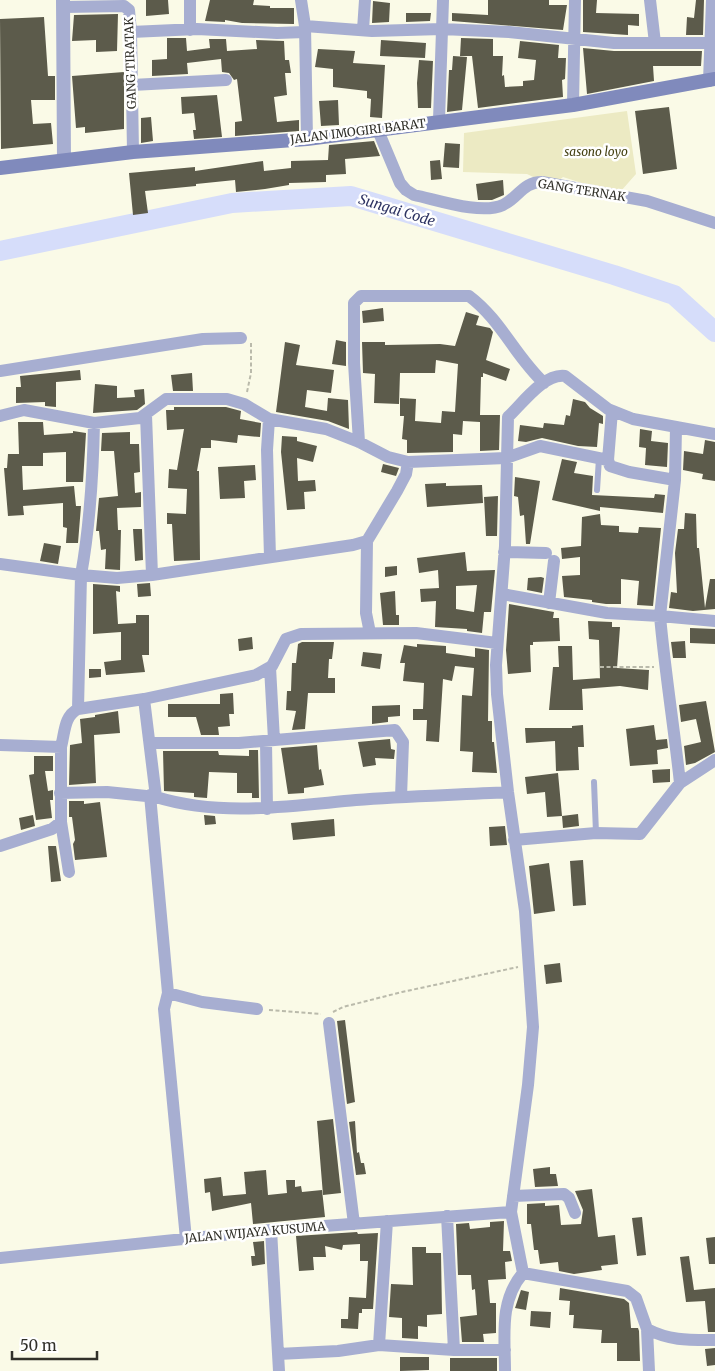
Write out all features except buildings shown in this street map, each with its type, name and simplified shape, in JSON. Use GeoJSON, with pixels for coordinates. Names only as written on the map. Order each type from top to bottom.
{"type":"FeatureCollection","features":[{"type":"Feature","properties":{"kind":"main road","name":"JALAN IMOGIRI BARAT"},"geometry":{"type":"LineString","coordinates":[[0,168],[132,152],[307,138],[573,104],[712,80]]}},
{"type":"Feature","properties":{"kind":"street"},"geometry":{"type":"LineString","coordinates":[[190,0],[190,30]]}},
{"type":"Feature","properties":{"kind":"street"},"geometry":{"type":"LineString","coordinates":[[300,0],[305,29],[307,138]]}},
{"type":"Feature","properties":{"kind":"street"},"geometry":{"type":"LineString","coordinates":[[363,30],[365,0]]}},
{"type":"Feature","properties":{"kind":"street"},"geometry":{"type":"LineString","coordinates":[[439,120],[443,0]]}},
{"type":"Feature","properties":{"kind":"street"},"geometry":{"type":"LineString","coordinates":[[573,104],[576,40],[575,0]]}},
{"type":"Feature","properties":{"kind":"street"},"geometry":{"type":"LineString","coordinates":[[650,0],[655,43]]}},
{"type":"Feature","properties":{"kind":"street"},"geometry":{"type":"LineString","coordinates":[[712,80],[710,43],[713,1]]}},
{"type":"Feature","properties":{"kind":"street"},"geometry":{"type":"LineString","coordinates":[[63,4],[64,160]]}},
{"type":"Feature","properties":{"kind":"street","name":"GANG TIRATAK"},"geometry":{"type":"LineString","coordinates":[[63,4],[124,6],[128,10],[131,32],[132,152]]}},
{"type":"Feature","properties":{"kind":"street"},"geometry":{"type":"LineString","coordinates":[[131,32],[190,30],[277,33],[305,29],[442,29],[509,32],[576,40],[710,43]]}},
{"type":"Feature","properties":{"kind":"street"},"geometry":{"type":"LineString","coordinates":[[132,84],[226,80]]}},
{"type":"Feature","properties":{"kind":"street","name":"GANG TERNAK"},"geometry":{"type":"LineString","coordinates":[[377,128],[400,183],[414,195],[477,208],[494,207],[504,204],[524,186],[532,182],[542,182],[647,201],[715,223]]}},
{"type":"Feature","properties":{"kind":"street"},"geometry":{"type":"LineString","coordinates":[[360,442],[354,303],[361,296],[456,294],[469,296],[483,306],[502,328],[532,372],[544,383]]}},
{"type":"Feature","properties":{"kind":"street"},"geometry":{"type":"LineString","coordinates":[[0,371],[203,339],[241,338]]}},
{"type":"Feature","properties":{"kind":"street"},"geometry":{"type":"LineString","coordinates":[[523,1273],[511,1212],[534,1027],[525,911],[514,840],[497,694],[497,643],[502,594],[508,418],[544,383],[558,375],[565,376],[612,411],[633,419],[715,434]]}},
{"type":"Feature","properties":{"kind":"street"},"geometry":{"type":"LineString","coordinates":[[0,416],[24,410],[94,423],[136,419],[146,415],[166,399],[227,399],[244,404],[269,419],[326,429],[360,442],[388,457],[408,462],[506,458],[540,446],[604,459],[610,466],[616,469],[675,480]]}},
{"type":"Feature","properties":{"kind":"street"},"geometry":{"type":"LineString","coordinates":[[604,459],[612,411]]}},
{"type":"Feature","properties":{"kind":"street"},"geometry":{"type":"LineString","coordinates":[[146,415],[152,575]]}},
{"type":"Feature","properties":{"kind":"street"},"geometry":{"type":"LineString","coordinates":[[269,419],[267,450],[270,557]]}},
{"type":"Feature","properties":{"kind":"street"},"geometry":{"type":"LineString","coordinates":[[78,709],[81,576],[89,530],[94,423]]}},
{"type":"Feature","properties":{"kind":"street"},"geometry":{"type":"LineString","coordinates":[[676,427],[675,480],[660,616],[663,666],[668,684],[680,783]]}},
{"type":"Feature","properties":{"kind":"street"},"geometry":{"type":"LineString","coordinates":[[370,633],[366,613],[367,541],[398,491],[406,474],[408,462]]}},
{"type":"Feature","properties":{"kind":"street"},"geometry":{"type":"LineString","coordinates":[[0,564],[81,576],[117,578],[152,575],[367,541]]}},
{"type":"Feature","properties":{"kind":"street"},"geometry":{"type":"LineString","coordinates":[[504,552],[550,557],[549,602]]}},
{"type":"Feature","properties":{"kind":"street"},"geometry":{"type":"LineString","coordinates":[[502,594],[607,613],[715,621]]}},
{"type":"Feature","properties":{"kind":"street"},"geometry":{"type":"LineString","coordinates":[[267,809],[270,740],[270,667],[286,639],[309,634],[416,633],[497,643]]}},
{"type":"Feature","properties":{"kind":"street"},"geometry":{"type":"LineString","coordinates":[[69,872],[61,822],[60,794],[61,747],[70,713],[78,709],[144,699],[256,675],[270,667]]}},
{"type":"Feature","properties":{"kind":"street"},"geometry":{"type":"LineString","coordinates":[[144,699],[150,743],[168,993],[164,1009],[186,1239]]}},
{"type":"Feature","properties":{"kind":"street"},"geometry":{"type":"LineString","coordinates":[[150,743],[193,744],[270,740],[395,730],[403,742],[401,797]]}},
{"type":"Feature","properties":{"kind":"street"},"geometry":{"type":"LineString","coordinates":[[0,745],[61,747]]}},
{"type":"Feature","properties":{"kind":"street"},"geometry":{"type":"LineString","coordinates":[[514,840],[596,833],[640,834],[680,783],[715,760]]}},
{"type":"Feature","properties":{"kind":"street"},"geometry":{"type":"LineString","coordinates":[[60,794],[106,792],[153,796],[173,802],[236,809],[267,809],[401,797],[508,792]]}},
{"type":"Feature","properties":{"kind":"street"},"geometry":{"type":"LineString","coordinates":[[0,846],[52,829],[61,822]]}},
{"type":"Feature","properties":{"kind":"street"},"geometry":{"type":"LineString","coordinates":[[168,993],[202,1002],[257,1009]]}},
{"type":"Feature","properties":{"kind":"street"},"geometry":{"type":"LineString","coordinates":[[329,1023],[354,1224]]}},
{"type":"Feature","properties":{"kind":"street"},"geometry":{"type":"LineString","coordinates":[[513,1196],[564,1194],[569,1198],[575,1213]]}},
{"type":"Feature","properties":{"kind":"street","name":"JALAN WIJAYA KUSUMA"},"geometry":{"type":"LineString","coordinates":[[0,1258],[271,1230],[511,1212]]}},
{"type":"Feature","properties":{"kind":"street"},"geometry":{"type":"LineString","coordinates":[[447,1216],[454,1350]]}},
{"type":"Feature","properties":{"kind":"street"},"geometry":{"type":"LineString","coordinates":[[380,1345],[386,1221]]}},
{"type":"Feature","properties":{"kind":"street"},"geometry":{"type":"LineString","coordinates":[[271,1230],[279,1371]]}},
{"type":"Feature","properties":{"kind":"street"},"geometry":{"type":"LineString","coordinates":[[523,1273],[628,1291],[636,1298],[647,1329],[649,1371]]}},
{"type":"Feature","properties":{"kind":"street"},"geometry":{"type":"LineString","coordinates":[[505,1371],[506,1302],[513,1284],[523,1273]]}},
{"type":"Feature","properties":{"kind":"street"},"geometry":{"type":"LineString","coordinates":[[647,1329],[677,1340],[715,1340]]}},
{"type":"Feature","properties":{"kind":"street"},"geometry":{"type":"LineString","coordinates":[[278,1354],[338,1351],[380,1345],[454,1350],[505,1350]]}},
{"type":"Feature","properties":{"kind":"lane"},"geometry":{"type":"LineString","coordinates":[[597,490],[604,459]]}},
{"type":"Feature","properties":{"kind":"lane"},"geometry":{"type":"LineString","coordinates":[[594,782],[596,833]]}},
{"type":"Feature","properties":{"kind":"path"},"geometry":{"type":"LineString","coordinates":[[241,338],[250,341],[252,351],[251,373],[244,404]]}},
{"type":"Feature","properties":{"kind":"path"},"geometry":{"type":"LineString","coordinates":[[600,667],[663,666]]}},
{"type":"Feature","properties":{"kind":"path"},"geometry":{"type":"LineString","coordinates":[[257,1009],[327,1014],[343,1007],[402,992],[530,965]]}},
{"type":"Feature","properties":{"kind":"green space","name":"sasono loyo"},"geometry":{"type":"Polygon","coordinates":[[[627,111],[636,174],[621,191],[610,192],[563,177],[552,186],[527,174],[463,172],[464,133],[627,111]]]}},
{"type":"Feature","properties":{"kind":"waterway","name":"Sungai Code"},"geometry":{"type":"LineString","coordinates":[[0,251],[232,203],[351,196],[614,275],[674,295],[715,332]]}}]}
